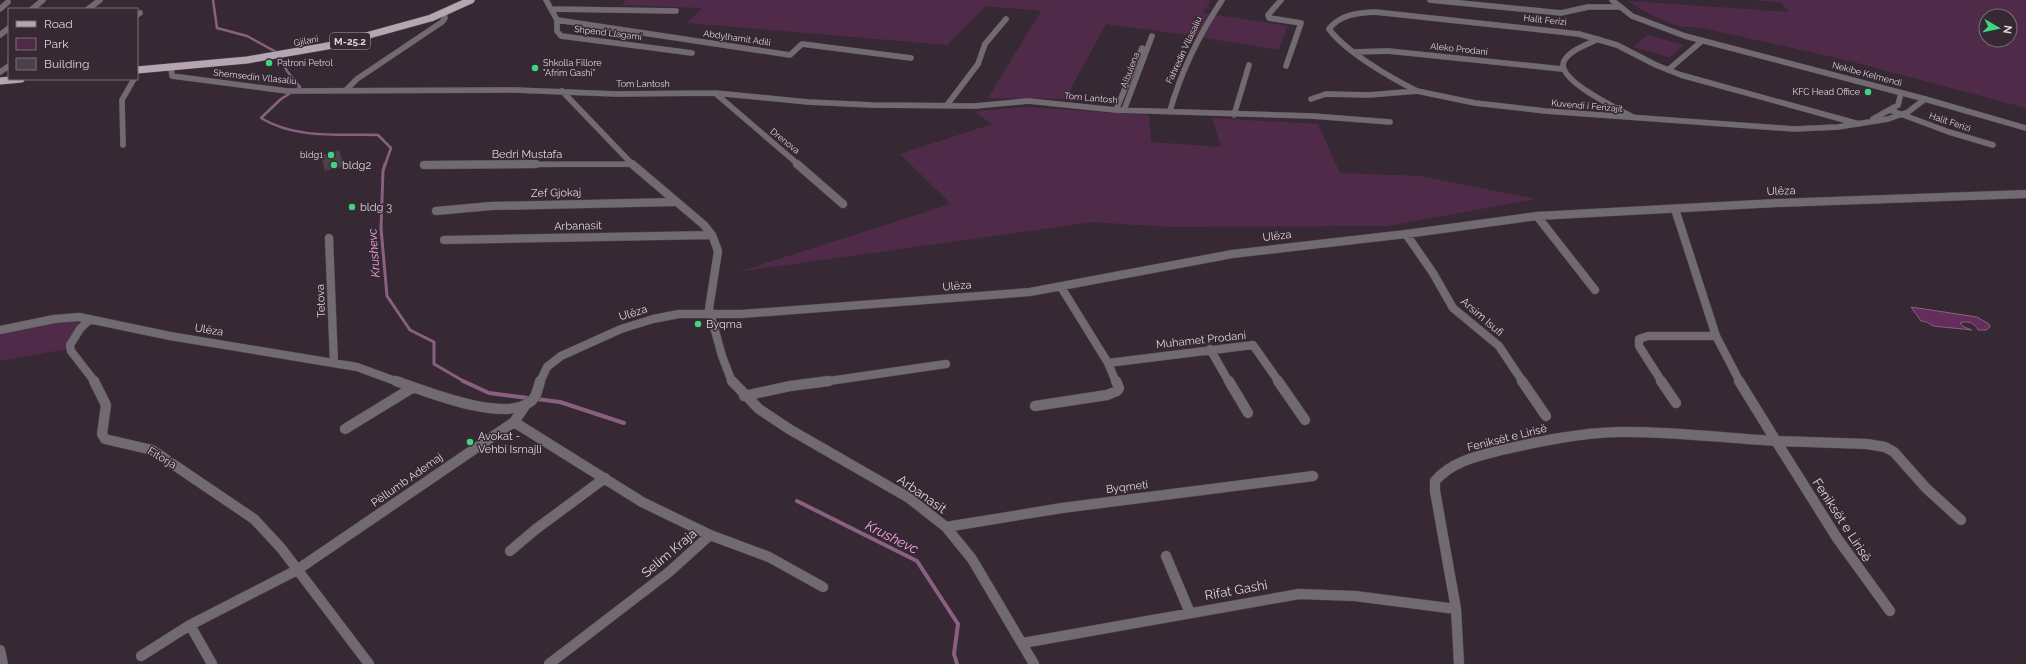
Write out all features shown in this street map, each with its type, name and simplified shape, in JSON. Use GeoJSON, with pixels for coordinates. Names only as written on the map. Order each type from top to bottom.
{"type":"FeatureCollection","features":[{"type":"Feature","properties":{"kind":"main road","name":"Gjilani"},"geometry":{"type":"LineString","coordinates":[[138,70],[261,58],[287,54],[362,38],[444,13],[471,0]]}},
{"type":"Feature","properties":{"kind":"main road"},"geometry":{"type":"LineString","coordinates":[[0,81],[10,80]]}},
{"type":"Feature","properties":{"kind":"street"},"geometry":{"type":"LineString","coordinates":[[33,8],[43,0]]}},
{"type":"Feature","properties":{"kind":"street"},"geometry":{"type":"LineString","coordinates":[[89,8],[100,0]]}},
{"type":"Feature","properties":{"kind":"street","name":"Shpend Llagami"},"geometry":{"type":"LineString","coordinates":[[546,0],[556,20],[557,31],[561,36],[692,53]]}},
{"type":"Feature","properties":{"kind":"street","name":"Fahredin Vllasaliu"},"geometry":{"type":"LineString","coordinates":[[1170,112],[1180,76],[1202,29],[1222,0]]}},
{"type":"Feature","properties":{"kind":"street"},"geometry":{"type":"LineString","coordinates":[[1280,0],[1268,18],[1301,23],[1286,66]]}},
{"type":"Feature","properties":{"kind":"street"},"geometry":{"type":"LineString","coordinates":[[1430,0],[1520,7],[1561,13],[1588,7],[1618,7]]}},
{"type":"Feature","properties":{"kind":"street","name":"Nekibe Kelmendi"},"geometry":{"type":"LineString","coordinates":[[1612,0],[1618,7],[1647,23],[1702,41],[1924,99],[2026,128]]}},
{"type":"Feature","properties":{"kind":"street"},"geometry":{"type":"LineString","coordinates":[[0,9],[8,2]]}},
{"type":"Feature","properties":{"kind":"street"},"geometry":{"type":"LineString","coordinates":[[551,9],[676,11]]}},
{"type":"Feature","properties":{"kind":"street","name":"Halit Ferizi"},"geometry":{"type":"LineString","coordinates":[[1417,91],[1397,81],[1354,52],[1333,37],[1329,29],[1339,18],[1367,12],[1552,30],[1598,39],[1617,45],[1668,70],[1861,123],[1877,121],[1901,114],[1924,99]]}},
{"type":"Feature","properties":{"kind":"street"},"geometry":{"type":"LineString","coordinates":[[346,90],[357,79],[442,22],[445,18],[444,13]]}},
{"type":"Feature","properties":{"kind":"street"},"geometry":{"type":"LineString","coordinates":[[947,105],[978,64],[985,44],[1006,19]]}},
{"type":"Feature","properties":{"kind":"street","name":"Abdylhamit Adili"},"geometry":{"type":"LineString","coordinates":[[556,20],[790,55],[802,44],[911,58]]}},
{"type":"Feature","properties":{"kind":"street"},"geometry":{"type":"LineString","coordinates":[[0,35],[8,29]]}},
{"type":"Feature","properties":{"kind":"street","name":"Albulena"},"geometry":{"type":"LineString","coordinates":[[1124,110],[1152,36]]}},
{"type":"Feature","properties":{"kind":"street"},"geometry":{"type":"LineString","coordinates":[[1598,39],[1565,58],[1562,64],[1562,69],[1569,79],[1635,118]]}},
{"type":"Feature","properties":{"kind":"street"},"geometry":{"type":"LineString","coordinates":[[1668,70],[1702,41]]}},
{"type":"Feature","properties":{"kind":"street","name":"Albulena"},"geometry":{"type":"LineString","coordinates":[[1116,110],[1142,48]]}},
{"type":"Feature","properties":{"kind":"street","name":"Aleko Prodani"},"geometry":{"type":"LineString","coordinates":[[1354,52],[1388,51],[1562,69]]}},
{"type":"Feature","properties":{"kind":"street"},"geometry":{"type":"LineString","coordinates":[[1234,114],[1250,66]]}},
{"type":"Feature","properties":{"kind":"street","name":"Shemsedin Vllasaliu"},"geometry":{"type":"LineString","coordinates":[[171,67],[172,76],[287,91],[346,90]]}},
{"type":"Feature","properties":{"kind":"street"},"geometry":{"type":"LineString","coordinates":[[123,145],[122,100],[133,80]]}},
{"type":"Feature","properties":{"kind":"street","name":"Tom Lantosh"},"geometry":{"type":"LineString","coordinates":[[346,90],[562,91],[617,94],[715,93],[750,95],[828,104],[982,105],[1028,101],[1116,110],[1312,116],[1390,122]]}},
{"type":"Feature","properties":{"kind":"street","name":"Arbanasit"},"geometry":{"type":"LineString","coordinates":[[562,91],[631,164],[704,225],[712,235],[718,251],[718,260],[709,303],[727,371],[733,383],[744,396],[759,409],[789,429],[908,498],[946,527],[972,559],[1023,643],[1034,664]]}},
{"type":"Feature","properties":{"kind":"street","name":"Kuvendi i Ferizajit"},"geometry":{"type":"LineString","coordinates":[[1312,99],[1326,94],[1368,95],[1417,91],[1475,103],[1635,118],[1794,129],[1824,129],[1861,123]]}},
{"type":"Feature","properties":{"kind":"street","name":"Drenova"},"geometry":{"type":"LineString","coordinates":[[715,93],[843,204]]}},
{"type":"Feature","properties":{"kind":"street"},"geometry":{"type":"LineString","coordinates":[[1861,123],[1898,105],[1901,93]]}},
{"type":"Feature","properties":{"kind":"street","name":"Halit Ferizi"},"geometry":{"type":"LineString","coordinates":[[1890,110],[1949,132],[1993,145]]}},
{"type":"Feature","properties":{"kind":"street","name":"Bedri Mustafa"},"geometry":{"type":"LineString","coordinates":[[424,165],[631,164]]}},
{"type":"Feature","properties":{"kind":"street","name":"Ulëza"},"geometry":{"type":"LineString","coordinates":[[0,330],[68,317],[90,318],[170,336],[375,372],[412,388],[456,402],[474,406],[506,409],[532,400],[541,378],[548,366],[561,356],[588,342],[621,329],[653,319],[679,314],[731,315],[1009,294],[1061,287],[1232,254],[1406,234],[1537,216],[2026,194]]}},
{"type":"Feature","properties":{"kind":"street","name":"Zef Gjokaj"},"geometry":{"type":"LineString","coordinates":[[436,211],[491,206],[675,202]]}},
{"type":"Feature","properties":{"kind":"street","name":"Feniksët e Lirisë"},"geometry":{"type":"LineString","coordinates":[[1675,209],[1716,336],[1745,392],[1837,538],[1861,574],[1890,611]]}},
{"type":"Feature","properties":{"kind":"street"},"geometry":{"type":"LineString","coordinates":[[1537,216],[1595,290]]}},
{"type":"Feature","properties":{"kind":"street","name":"Arsim Isufi"},"geometry":{"type":"LineString","coordinates":[[1406,234],[1433,273],[1453,308],[1499,346],[1546,416]]}},
{"type":"Feature","properties":{"kind":"street","name":"Arbanasit"},"geometry":{"type":"LineString","coordinates":[[444,240],[712,235]]}},
{"type":"Feature","properties":{"kind":"street","name":"Tetova"},"geometry":{"type":"LineString","coordinates":[[329,238],[334,364]]}},
{"type":"Feature","properties":{"kind":"street"},"geometry":{"type":"LineString","coordinates":[[1035,406],[1107,395],[1117,391],[1119,388],[1108,363],[1061,287]]}},
{"type":"Feature","properties":{"kind":"street","name":"Fitorja"},"geometry":{"type":"LineString","coordinates":[[90,318],[80,329],[70,345],[71,351],[94,382],[106,405],[102,434],[105,439],[112,442],[152,450],[221,495],[254,520],[281,548],[370,664]]}},
{"type":"Feature","properties":{"kind":"street"},"geometry":{"type":"LineString","coordinates":[[1676,403],[1639,346],[1640,339],[1648,336],[1716,336]]}},
{"type":"Feature","properties":{"kind":"street","name":"Muhamet Prodani"},"geometry":{"type":"LineString","coordinates":[[1108,363],[1210,349],[1247,345],[1256,347],[1305,420]]}},
{"type":"Feature","properties":{"kind":"street"},"geometry":{"type":"LineString","coordinates":[[1210,349],[1248,413]]}},
{"type":"Feature","properties":{"kind":"street"},"geometry":{"type":"LineString","coordinates":[[744,396],[776,388],[946,364]]}},
{"type":"Feature","properties":{"kind":"street"},"geometry":{"type":"LineString","coordinates":[[345,429],[412,388]]}},
{"type":"Feature","properties":{"kind":"street","name":"Pëllumb Ademaj"},"geometry":{"type":"LineString","coordinates":[[297,570],[514,422],[532,400]]}},
{"type":"Feature","properties":{"kind":"street","name":"Selim Kraja"},"geometry":{"type":"LineString","coordinates":[[514,422],[642,502],[710,535],[669,572],[549,664]]}},
{"type":"Feature","properties":{"kind":"street","name":"Feniksët e Lirisë"},"geometry":{"type":"LineString","coordinates":[[1459,664],[1456,609],[1435,491],[1435,481],[1447,469],[1466,461],[1517,447],[1596,433],[1644,433],[1776,441]]}},
{"type":"Feature","properties":{"kind":"street"},"geometry":{"type":"LineString","coordinates":[[1776,441],[1867,444],[1885,447],[1894,452],[1926,488],[1961,520]]}},
{"type":"Feature","properties":{"kind":"street","name":"Byqmeti"},"geometry":{"type":"LineString","coordinates":[[946,527],[1062,508],[1313,476]]}},
{"type":"Feature","properties":{"kind":"street"},"geometry":{"type":"LineString","coordinates":[[510,551],[536,529],[605,478]]}},
{"type":"Feature","properties":{"kind":"street"},"geometry":{"type":"LineString","coordinates":[[710,535],[769,557],[823,587]]}},
{"type":"Feature","properties":{"kind":"street"},"geometry":{"type":"LineString","coordinates":[[1166,556],[1190,613]]}},
{"type":"Feature","properties":{"kind":"street"},"geometry":{"type":"LineString","coordinates":[[141,656],[190,625],[297,570]]}},
{"type":"Feature","properties":{"kind":"street","name":"Rifat Gashi"},"geometry":{"type":"LineString","coordinates":[[1023,643],[1281,596],[1312,594],[1355,596],[1456,609]]}},
{"type":"Feature","properties":{"kind":"street"},"geometry":{"type":"LineString","coordinates":[[190,625],[212,664]]}},
{"type":"Feature","properties":{"kind":"street"},"geometry":{"type":"LineString","coordinates":[[0,650],[3,664]]}},
{"type":"Feature","properties":{"kind":"green space"},"geometry":{"type":"Polygon","coordinates":[[[626,0],[1205,0],[1211,1],[1203,13],[1288,26],[1278,50],[1187,35],[1106,24],[1065,99],[988,98],[1041,11],[986,6],[947,45],[687,23],[702,8],[622,5],[626,0]]]}},
{"type":"Feature","properties":{"kind":"green space"},"geometry":{"type":"Polygon","coordinates":[[[1750,0],[2026,0],[2026,108],[1842,59],[1702,28],[1677,26],[1649,14],[1628,1],[1790,12],[1780,2],[1750,0]]]}},
{"type":"Feature","properties":{"kind":"green space"},"geometry":{"type":"Polygon","coordinates":[[[1648,35],[1684,45],[1669,57],[1633,47],[1648,35]]]}},
{"type":"Feature","properties":{"kind":"green space"},"geometry":{"type":"Polygon","coordinates":[[[1025,107],[1149,115],[1151,142],[1221,147],[1212,118],[1318,124],[1340,173],[1420,176],[1536,199],[1388,226],[1168,227],[1092,222],[738,272],[951,204],[900,154],[992,124],[974,111],[1025,107]]]}},
{"type":"Feature","properties":{"kind":"green space"},"geometry":{"type":"Polygon","coordinates":[[[75,319],[80,325],[68,338],[67,349],[0,361],[0,331],[75,319]]]}},
{"type":"Feature","properties":{"kind":"shaded area"},"geometry":{"type":"Polygon","coordinates":[[[1911,307],[1977,317],[1989,324],[1990,327],[1986,330],[1978,330],[1973,324],[1968,322],[1960,323],[1964,327],[1972,330],[1933,326],[1927,322],[1921,321],[1911,307]]]}},
{"type":"Feature","properties":{"kind":"building"},"geometry":{"type":"Polygon","coordinates":[[[339,150],[344,166],[325,171],[321,155],[339,150]]]}},
{"type":"Feature","properties":{"kind":"waterway","name":"Krushevc"},"geometry":{"type":"LineString","coordinates":[[213,0],[217,28],[247,36],[278,53],[287,71],[300,87],[281,99],[261,118],[274,125],[303,132],[333,135],[378,135],[391,148],[385,165]]}},
{"type":"Feature","properties":{"kind":"waterway","name":"Krushevc"},"geometry":{"type":"LineString","coordinates":[[385,164],[383,171],[381,228],[387,296],[410,330],[434,342],[434,364],[464,382]]}},
{"type":"Feature","properties":{"kind":"waterway","name":"Krushevc"},"geometry":{"type":"LineString","coordinates":[[464,382],[489,393],[560,402],[624,423]]}},
{"type":"Feature","properties":{"kind":"waterway","name":"Krushevc"},"geometry":{"type":"LineString","coordinates":[[797,501],[917,561],[958,624],[954,654],[957,664]]}},
{"type":"Feature","properties":{"kind":"place","name":"Patroni Petrol"},"geometry":{"type":"Point","coordinates":[269,63]}},
{"type":"Feature","properties":{"kind":"place","name":"Shkolla Fillore \"Afrim Gashi\""},"geometry":{"type":"Point","coordinates":[535,68]}},
{"type":"Feature","properties":{"kind":"place","name":"KFC Head Office"},"geometry":{"type":"Point","coordinates":[1868,92]}},
{"type":"Feature","properties":{"kind":"place","name":"bldg1"},"geometry":{"type":"Point","coordinates":[331,155]}},
{"type":"Feature","properties":{"kind":"place","name":"bldg2"},"geometry":{"type":"Point","coordinates":[334,165]}},
{"type":"Feature","properties":{"kind":"place","name":"bldg 3"},"geometry":{"type":"Point","coordinates":[352,207]}},
{"type":"Feature","properties":{"kind":"place","name":"Byqma"},"geometry":{"type":"Point","coordinates":[698,324]}},
{"type":"Feature","properties":{"kind":"place","name":"Avokat - Vehbi Ismajli"},"geometry":{"type":"Point","coordinates":[470,442]}}]}
